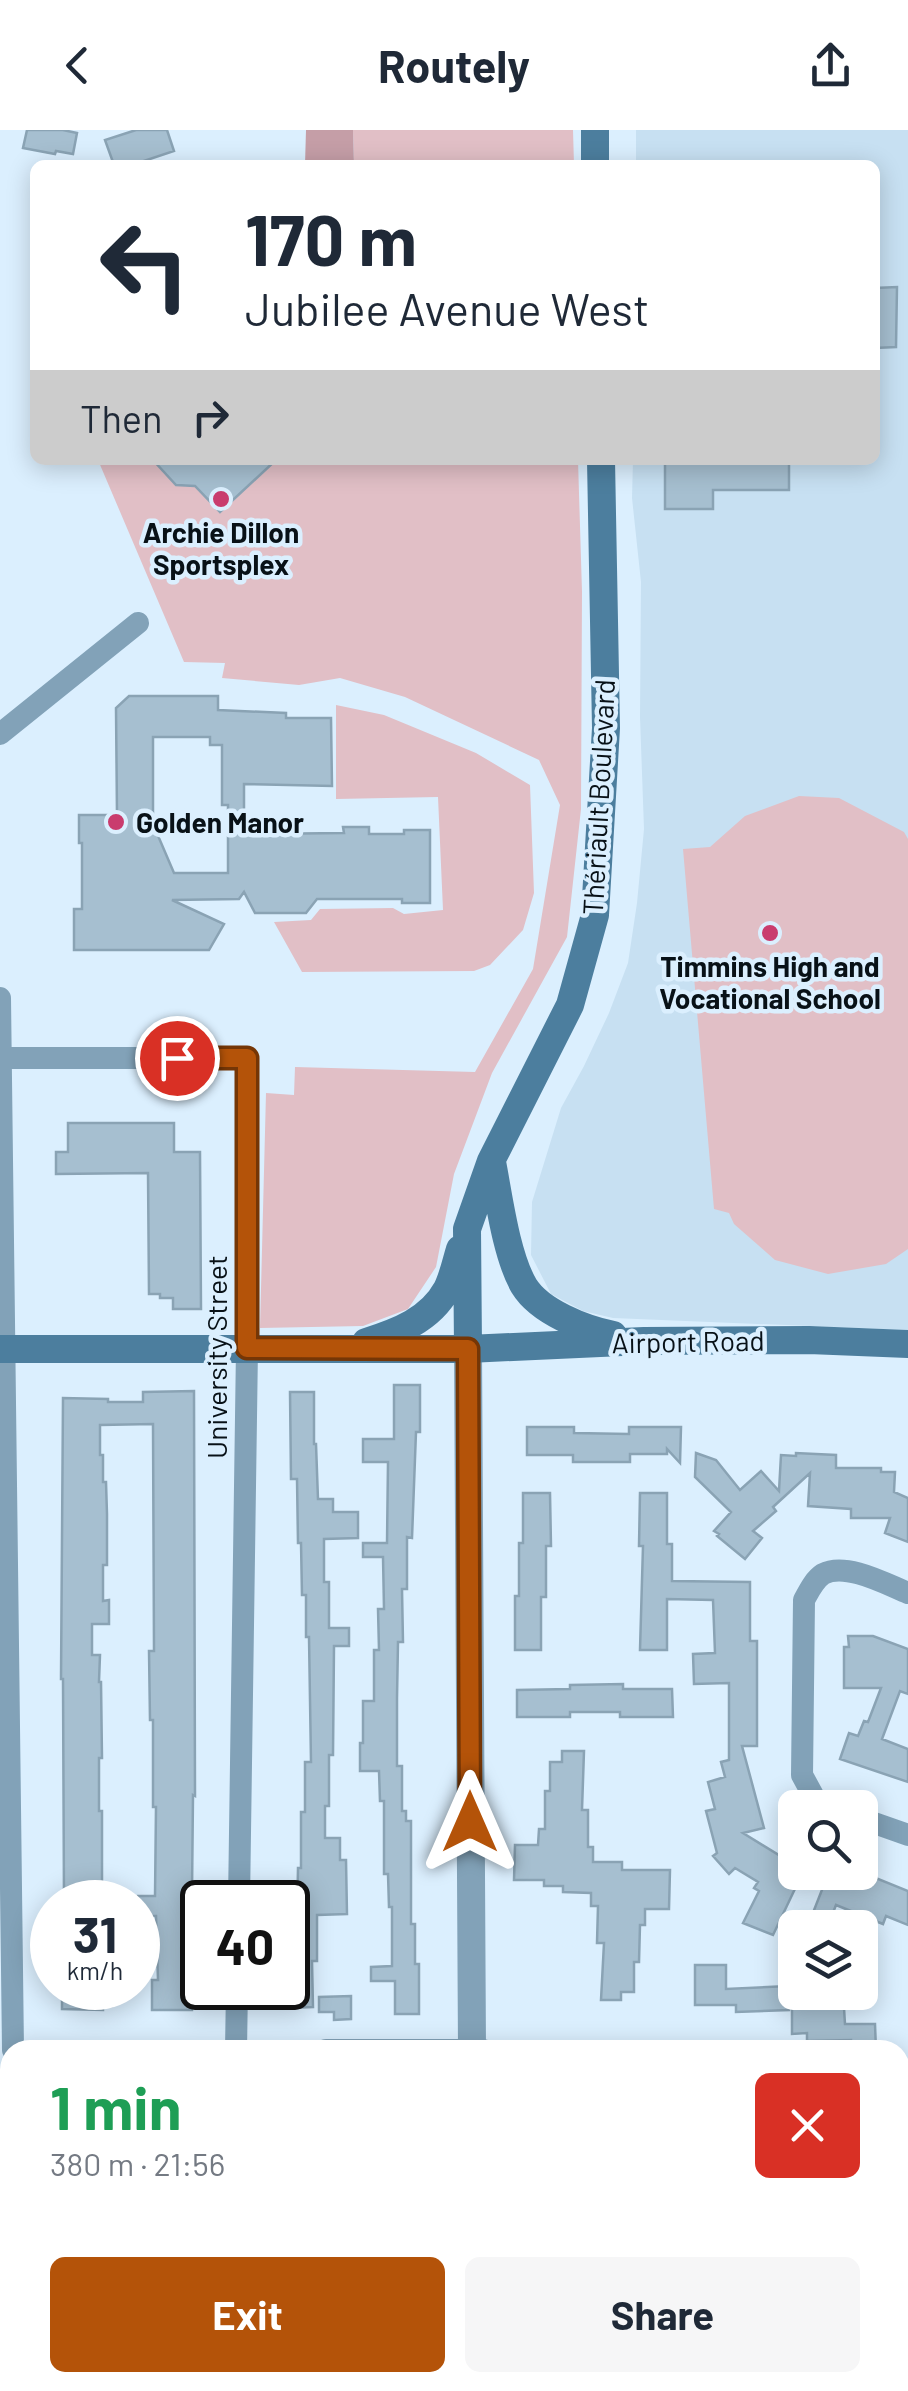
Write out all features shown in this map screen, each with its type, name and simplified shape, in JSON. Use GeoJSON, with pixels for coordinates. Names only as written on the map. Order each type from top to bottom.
{"type":"FeatureCollection","features":[{"type":"Feature","properties":{"kind":"main road"},"geometry":{"type":"LineString","coordinates":[[595,130],[596,160]]}},
{"type":"Feature","properties":{"kind":"main road","name":"Thériault Boulevard"},"geometry":{"type":"LineString","coordinates":[[468,1349],[467,1230],[491,1161],[570,1005],[595,915],[606,728],[600,465]]}},
{"type":"Feature","properties":{"kind":"main road"},"geometry":{"type":"LineString","coordinates":[[491,1161],[512,1255],[526,1289],[558,1316],[590,1330],[644,1341]]}},
{"type":"Feature","properties":{"kind":"main road"},"geometry":{"type":"LineString","coordinates":[[340,1350],[402,1329],[430,1312],[447,1288],[467,1230]]}},
{"type":"Feature","properties":{"kind":"main road","name":"Airport Road"},"geometry":{"type":"LineString","coordinates":[[3,1349],[468,1349],[644,1341],[809,1340],[908,1344]]}},
{"type":"Feature","properties":{"kind":"street"},"geometry":{"type":"LineString","coordinates":[[0,734],[138,623]]}},
{"type":"Feature","properties":{"kind":"street"},"geometry":{"type":"LineString","coordinates":[[0,998],[11,2040]]}},
{"type":"Feature","properties":{"kind":"street","name":"University Street"},"geometry":{"type":"LineString","coordinates":[[1,1058],[247,1058],[239,1880]]}},
{"type":"Feature","properties":{"kind":"street"},"geometry":{"type":"LineString","coordinates":[[468,1349],[472,2040]]}},
{"type":"Feature","properties":{"kind":"street"},"geometry":{"type":"LineString","coordinates":[[810,1790],[802,1776],[804,1600],[814,1582],[839,1570],[908,1592]]}},
{"type":"Feature","properties":{"kind":"street"},"geometry":{"type":"LineString","coordinates":[[878,1825],[908,1836]]}},
{"type":"Feature","properties":{"kind":"street"},"geometry":{"type":"LineString","coordinates":[[236,2040],[237,2010]]}},
{"type":"Feature","properties":{"kind":"shaded area"},"geometry":{"type":"Polygon","coordinates":[[[306,130],[353,130],[354,160],[305,160],[306,130]]]}},
{"type":"Feature","properties":{"kind":"shaded area"},"geometry":{"type":"Polygon","coordinates":[[[353,130],[573,130],[574,160],[354,160],[353,130]]]}},
{"type":"Feature","properties":{"kind":"shaded area","name":"Timmins High and Vocational School"},"geometry":{"type":"Polygon","coordinates":[[[636,130],[908,130],[908,1330],[613,1318],[583,1311],[551,1294],[531,1255],[532,1202],[561,1108],[609,1013],[628,963],[637,903],[644,829],[641,582],[632,498],[633,465],[880,465],[880,160],[636,160],[636,130]]]}},
{"type":"Feature","properties":{"kind":"shaded area"},"geometry":{"type":"Polygon","coordinates":[[[100,465],[578,465],[581,809],[567,937],[492,1073],[454,1174],[436,1267],[408,1309],[363,1326],[260,1328],[266,1093],[294,1095],[295,1067],[475,1072],[533,969],[560,805],[539,760],[405,697],[340,678],[299,685],[222,678],[225,663],[184,662],[100,465]]]}},
{"type":"Feature","properties":{"kind":"shaded area"},"geometry":{"type":"Polygon","coordinates":[[[336,705],[384,715],[476,753],[530,785],[534,893],[523,930],[490,965],[474,971],[302,972],[274,922],[311,920],[320,909],[393,908],[404,914],[443,910],[438,797],[336,799],[336,705]]]}},
{"type":"Feature","properties":{"kind":"shaded area"},"geometry":{"type":"Polygon","coordinates":[[[799,796],[839,798],[904,832],[908,839],[908,1249],[886,1264],[828,1274],[775,1260],[734,1224],[729,1213],[714,1209],[683,849],[710,847],[745,816],[799,796]]]}},
{"type":"Feature","properties":{"kind":"building"},"geometry":{"type":"Polygon","coordinates":[[[27,130],[77,133],[73,154],[23,148],[27,130]]]}},
{"type":"Feature","properties":{"kind":"building"},"geometry":{"type":"Polygon","coordinates":[[[136,130],[167,130],[174,151],[147,160],[112,160],[105,140],[136,130]]]}},
{"type":"Feature","properties":{"kind":"building"},"geometry":{"type":"Polygon","coordinates":[[[897,287],[896,347],[880,348],[880,288],[897,287]]]}},
{"type":"Feature","properties":{"kind":"building","name":"Archie Dillon Sportsplex"},"geometry":{"type":"Polygon","coordinates":[[[158,465],[271,465],[220,512],[195,486],[176,485],[158,465]]]}},
{"type":"Feature","properties":{"kind":"building"},"geometry":{"type":"Polygon","coordinates":[[[665,465],[789,465],[789,490],[713,490],[713,509],[665,509],[665,465]]]}},
{"type":"Feature","properties":{"kind":"building","name":"Golden Manor"},"geometry":{"type":"Polygon","coordinates":[[[129,696],[218,696],[218,710],[286,713],[286,718],[331,718],[332,786],[244,784],[244,820],[252,820],[252,834],[344,833],[343,827],[369,827],[369,834],[430,830],[430,903],[402,903],[402,899],[317,899],[306,913],[255,913],[244,892],[239,899],[172,900],[224,924],[209,950],[74,950],[74,909],[82,909],[79,815],[117,815],[116,708],[129,696]],[[153,737],[153,824],[174,873],[228,873],[228,805],[222,805],[222,745],[210,745],[210,737],[153,737]]]}},
{"type":"Feature","properties":{"kind":"building"},"geometry":{"type":"Polygon","coordinates":[[[68,1123],[174,1123],[174,1152],[200,1152],[201,1309],[173,1309],[173,1298],[149,1294],[148,1173],[56,1174],[56,1152],[68,1152],[68,1123]]]}},
{"type":"Feature","properties":{"kind":"building"},"geometry":{"type":"Polygon","coordinates":[[[394,1385],[420,1385],[420,1432],[416,1432],[412,1538],[407,1537],[407,1589],[402,1589],[403,1642],[398,1642],[397,1698],[397,1766],[402,1766],[402,1811],[406,1811],[406,1821],[411,1821],[411,1924],[415,1924],[415,1964],[419,1964],[419,2014],[395,2014],[395,1981],[371,1981],[371,1967],[392,1966],[392,1907],[388,1874],[384,1874],[384,1801],[380,1801],[379,1771],[360,1771],[363,1701],[374,1701],[378,1609],[384,1609],[383,1557],[363,1557],[363,1543],[387,1543],[388,1462],[363,1462],[363,1439],[394,1439],[394,1385]]]}},
{"type":"Feature","properties":{"kind":"building"},"geometry":{"type":"Polygon","coordinates":[[[194,1391],[195,1796],[193,1880],[180,1880],[180,2010],[160,2010],[160,1880],[155,1880],[149,1651],[154,1651],[153,1424],[100,1425],[107,1514],[103,1601],[109,1600],[109,1624],[92,1624],[92,1655],[100,1655],[102,1880],[64,1880],[63,1398],[143,1402],[143,1392],[194,1391]]]}},
{"type":"Feature","properties":{"kind":"building"},"geometry":{"type":"Polygon","coordinates":[[[290,1392],[314,1392],[318,1499],[333,1499],[333,1512],[358,1512],[358,1538],[324,1539],[329,1628],[349,1628],[349,1646],[334,1646],[333,1755],[329,1755],[329,1806],[325,1806],[325,1838],[340,1838],[340,1860],[346,1860],[347,1914],[317,1915],[317,1961],[312,1961],[310,2007],[310,1880],[298,1880],[301,1812],[305,1812],[305,1762],[311,1762],[309,1637],[298,1543],[297,1479],[291,1479],[290,1392]]]}},
{"type":"Feature","properties":{"kind":"building"},"geometry":{"type":"Polygon","coordinates":[[[527,1427],[574,1427],[574,1433],[629,1434],[629,1427],[681,1427],[680,1463],[667,1449],[667,1454],[630,1454],[630,1462],[573,1462],[573,1455],[527,1455],[527,1427]]]}},
{"type":"Feature","properties":{"kind":"building"},"geometry":{"type":"Polygon","coordinates":[[[696,1453],[716,1460],[740,1490],[761,1471],[779,1491],[781,1455],[796,1453],[836,1455],[836,1468],[881,1468],[881,1472],[895,1472],[894,1492],[908,1498],[908,1542],[885,1533],[890,1518],[851,1518],[851,1509],[808,1506],[810,1473],[753,1531],[762,1538],[745,1559],[714,1531],[731,1512],[695,1477],[696,1453]]]}},
{"type":"Feature","properties":{"kind":"building"},"geometry":{"type":"Polygon","coordinates":[[[523,1493],[550,1493],[551,1546],[546,1546],[546,1597],[541,1597],[541,1650],[515,1650],[523,1493]]]}},
{"type":"Feature","properties":{"kind":"building"},"geometry":{"type":"Polygon","coordinates":[[[640,1493],[667,1493],[672,1581],[750,1582],[750,1641],[757,1641],[757,1746],[742,1746],[764,1828],[743,1833],[778,1855],[778,1890],[794,1890],[785,1910],[778,1910],[773,1935],[743,1923],[759,1891],[754,1888],[758,1882],[735,1868],[729,1874],[713,1856],[717,1853],[706,1811],[715,1809],[708,1782],[725,1777],[721,1762],[729,1760],[729,1683],[694,1684],[693,1654],[715,1653],[713,1600],[667,1599],[667,1650],[640,1650],[643,1546],[639,1546],[640,1493]]]}},
{"type":"Feature","properties":{"kind":"building"},"geometry":{"type":"Polygon","coordinates":[[[848,1636],[873,1636],[908,1649],[908,1694],[900,1691],[882,1739],[908,1749],[908,1782],[840,1759],[849,1733],[858,1736],[864,1721],[868,1722],[881,1688],[844,1688],[844,1647],[849,1647],[848,1636]]]}},
{"type":"Feature","properties":{"kind":"building"},"geometry":{"type":"Polygon","coordinates":[[[623,1684],[623,1689],[672,1689],[673,1717],[570,1712],[570,1717],[517,1717],[517,1690],[623,1684]]]}},
{"type":"Feature","properties":{"kind":"building"},"geometry":{"type":"Polygon","coordinates":[[[562,1751],[584,1751],[582,1810],[588,1810],[588,1847],[593,1847],[593,1862],[622,1862],[622,1870],[670,1870],[669,1909],[645,1909],[645,1925],[640,1925],[639,1962],[634,1962],[634,1992],[621,1992],[621,2000],[601,2000],[604,1943],[597,1943],[598,1906],[591,1906],[591,1893],[563,1892],[563,1886],[544,1886],[544,1880],[514,1880],[515,1845],[538,1845],[539,1829],[545,1829],[550,1762],[562,1762],[562,1751]]]}},
{"type":"Feature","properties":{"kind":"building"},"geometry":{"type":"Polygon","coordinates":[[[878,1879],[908,1891],[908,1925],[886,1916],[883,1924],[878,1922],[878,1910],[848,1910],[836,1905],[834,1910],[814,1910],[822,1890],[878,1890],[878,1879]]]}},
{"type":"Feature","properties":{"kind":"building"},"geometry":{"type":"Polygon","coordinates":[[[695,1965],[726,1965],[726,1989],[778,1986],[778,2010],[789,2010],[736,2012],[736,2005],[695,2005],[695,1965]]]}},
{"type":"Feature","properties":{"kind":"building"},"geometry":{"type":"Polygon","coordinates":[[[351,1996],[351,2019],[334,2020],[334,2012],[319,2012],[319,1997],[351,1996]]]}},
{"type":"Feature","properties":{"kind":"building"},"geometry":{"type":"Polygon","coordinates":[[[792,2010],[844,2010],[845,2024],[875,2024],[876,2040],[807,2040],[807,2033],[792,2034],[792,2010]]]}},
{"type":"Feature","properties":{"kind":"place","name":"Archie Dillon Sportsplex"},"geometry":{"type":"Point","coordinates":[221,499]}},
{"type":"Feature","properties":{"kind":"place","name":"Golden Manor"},"geometry":{"type":"Point","coordinates":[116,822]}},
{"type":"Feature","properties":{"kind":"place","name":"Timmins High and Vocational School"},"geometry":{"type":"Point","coordinates":[770,933]}},
{"type":"Feature","properties":{"kind":"route"},"geometry":{"type":"LineString","coordinates":[[177,1058],[247,1058],[247,1348],[468,1349],[470,1822]]}}]}
